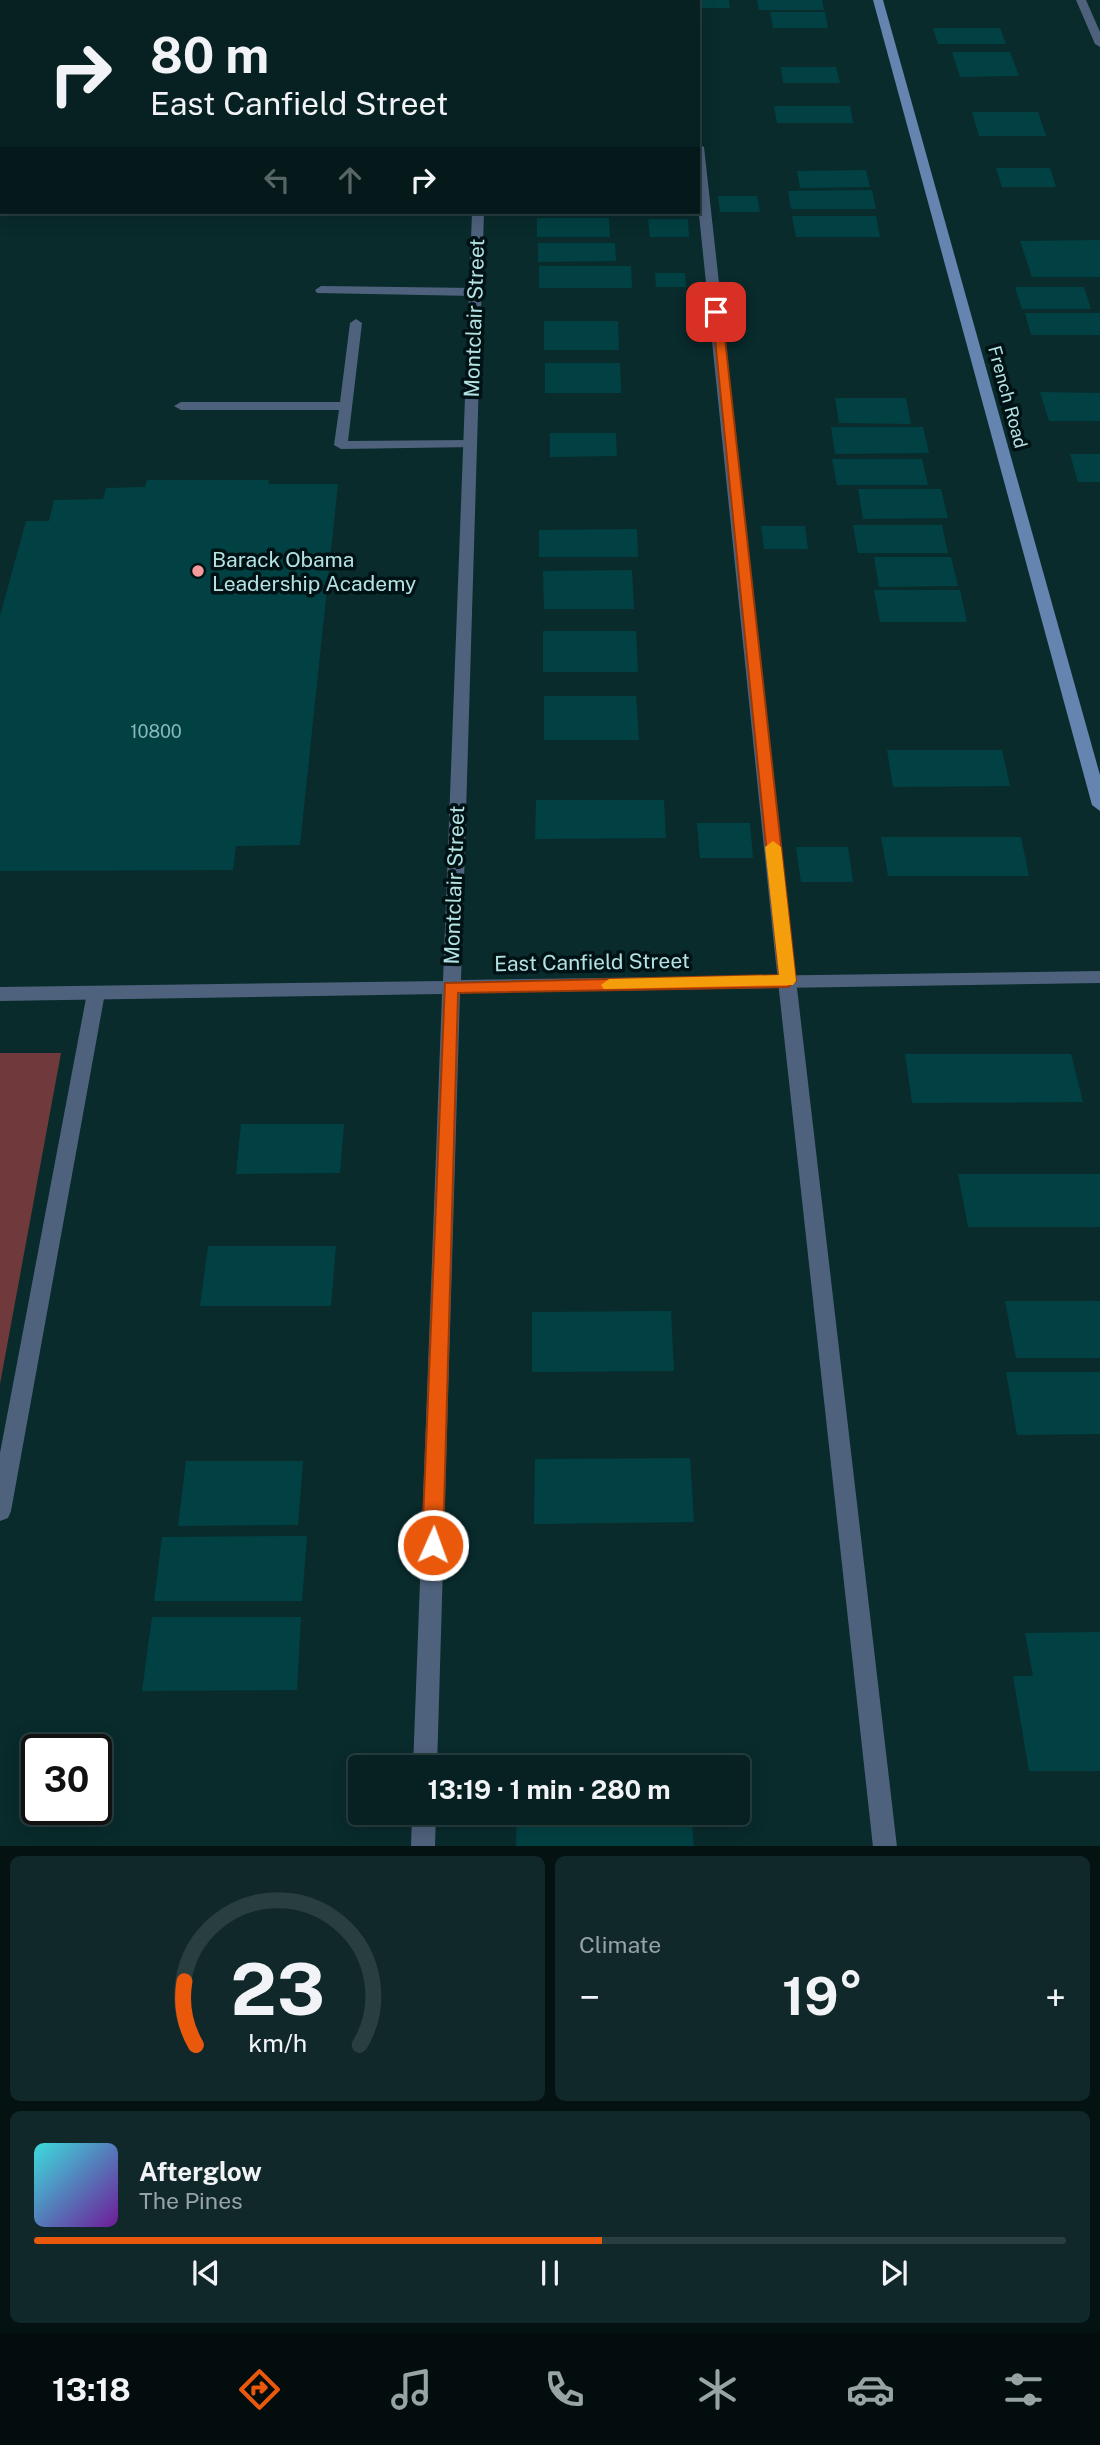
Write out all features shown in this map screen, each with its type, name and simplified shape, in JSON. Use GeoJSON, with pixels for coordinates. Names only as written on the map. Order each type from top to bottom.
{"type":"FeatureCollection","features":[{"type":"Feature","properties":{"kind":"street","name":"French Road"},"geometry":{"type":"LineString","coordinates":[[878,0],[1100,805]]}},
{"type":"Feature","properties":{"kind":"street"},"geometry":{"type":"LineString","coordinates":[[1081,0],[1100,44]]}},
{"type":"Feature","properties":{"kind":"street"},"geometry":{"type":"LineString","coordinates":[[700,165],[885,1846]]}},
{"type":"Feature","properties":{"kind":"street","name":"Montclair Street"},"geometry":{"type":"LineString","coordinates":[[425,1755],[478,214]]}},
{"type":"Feature","properties":{"kind":"street"},"geometry":{"type":"LineString","coordinates":[[321,290],[475,292]]}},
{"type":"Feature","properties":{"kind":"street"},"geometry":{"type":"LineString","coordinates":[[356,323],[341,444],[470,444]]}},
{"type":"Feature","properties":{"kind":"street"},"geometry":{"type":"LineString","coordinates":[[181,406],[346,406]]}},
{"type":"Feature","properties":{"kind":"street","name":"East Canfield Street"},"geometry":{"type":"LineString","coordinates":[[0,994],[1100,977]]}},
{"type":"Feature","properties":{"kind":"street"},"geometry":{"type":"LineString","coordinates":[[0,1511],[96,993]]}},
{"type":"Feature","properties":{"kind":"street"},"geometry":{"type":"LineString","coordinates":[[423,1846],[424,1825]]}},
{"type":"Feature","properties":{"kind":"shaded area"},"geometry":{"type":"Polygon","coordinates":[[[0,1053],[61,1053],[0,1384],[0,1053]]]}},
{"type":"Feature","properties":{"kind":"building"},"geometry":{"type":"Polygon","coordinates":[[[700,0],[729,0],[730,8],[700,8],[700,0]]]}},
{"type":"Feature","properties":{"kind":"building"},"geometry":{"type":"Polygon","coordinates":[[[757,0],[822,0],[824,10],[759,10],[757,0]]]}},
{"type":"Feature","properties":{"kind":"building"},"geometry":{"type":"Polygon","coordinates":[[[770,12],[825,12],[828,28],[773,28],[770,12]]]}},
{"type":"Feature","properties":{"kind":"building"},"geometry":{"type":"Polygon","coordinates":[[[933,28],[1000,28],[1006,44],[938,44],[933,28]]]}},
{"type":"Feature","properties":{"kind":"building"},"geometry":{"type":"Polygon","coordinates":[[[952,52],[1010,52],[1019,76],[960,77],[952,52]]]}},
{"type":"Feature","properties":{"kind":"building"},"geometry":{"type":"Polygon","coordinates":[[[781,67],[836,67],[840,83],[783,83],[781,67]]]}},
{"type":"Feature","properties":{"kind":"building"},"geometry":{"type":"Polygon","coordinates":[[[774,106],[850,106],[853,123],[777,123],[774,106]]]}},
{"type":"Feature","properties":{"kind":"building"},"geometry":{"type":"Polygon","coordinates":[[[972,112],[1038,112],[1046,136],[979,136],[972,112]]]}},
{"type":"Feature","properties":{"kind":"building"},"geometry":{"type":"Polygon","coordinates":[[[996,168],[1050,168],[1056,187],[1002,187],[996,168]]]}},
{"type":"Feature","properties":{"kind":"building"},"geometry":{"type":"Polygon","coordinates":[[[866,170],[870,187],[800,188],[797,171],[866,170]]]}},
{"type":"Feature","properties":{"kind":"building"},"geometry":{"type":"Polygon","coordinates":[[[872,190],[876,209],[791,209],[788,191],[872,190]]]}},
{"type":"Feature","properties":{"kind":"building"},"geometry":{"type":"Polygon","coordinates":[[[718,196],[757,196],[760,212],[720,212],[718,196]]]}},
{"type":"Feature","properties":{"kind":"building"},"geometry":{"type":"Polygon","coordinates":[[[792,216],[876,216],[880,237],[796,237],[792,216]]]}},
{"type":"Feature","properties":{"kind":"building"},"geometry":{"type":"Polygon","coordinates":[[[537,218],[609,218],[610,237],[537,237],[537,218]]]}},
{"type":"Feature","properties":{"kind":"building"},"geometry":{"type":"Polygon","coordinates":[[[648,219],[688,219],[689,237],[650,237],[648,219]]]}},
{"type":"Feature","properties":{"kind":"building"},"geometry":{"type":"Polygon","coordinates":[[[1100,240],[1100,277],[1032,277],[1020,241],[1100,240]]]}},
{"type":"Feature","properties":{"kind":"building"},"geometry":{"type":"Polygon","coordinates":[[[538,243],[615,243],[616,261],[538,262],[538,243]]]}},
{"type":"Feature","properties":{"kind":"building"},"geometry":{"type":"Polygon","coordinates":[[[539,266],[631,266],[632,288],[539,288],[539,266]]]}},
{"type":"Feature","properties":{"kind":"building"},"geometry":{"type":"Polygon","coordinates":[[[655,273],[685,273],[686,287],[656,287],[655,273]]]}},
{"type":"Feature","properties":{"kind":"building"},"geometry":{"type":"Polygon","coordinates":[[[1015,287],[1084,287],[1091,309],[1022,309],[1015,287]]]}},
{"type":"Feature","properties":{"kind":"building"},"geometry":{"type":"Polygon","coordinates":[[[1025,313],[1100,313],[1100,335],[1031,335],[1025,313]]]}},
{"type":"Feature","properties":{"kind":"building"},"geometry":{"type":"Polygon","coordinates":[[[544,321],[618,321],[619,350],[544,350],[544,321]]]}},
{"type":"Feature","properties":{"kind":"building"},"geometry":{"type":"Polygon","coordinates":[[[545,363],[620,363],[621,393],[545,393],[545,363]]]}},
{"type":"Feature","properties":{"kind":"building"},"geometry":{"type":"Polygon","coordinates":[[[1040,392],[1100,393],[1100,421],[1049,421],[1040,392]]]}},
{"type":"Feature","properties":{"kind":"building"},"geometry":{"type":"Polygon","coordinates":[[[835,398],[906,398],[911,424],[839,423],[835,398]]]}},
{"type":"Feature","properties":{"kind":"building"},"geometry":{"type":"Polygon","coordinates":[[[831,427],[923,427],[929,453],[835,454],[831,427]]]}},
{"type":"Feature","properties":{"kind":"building"},"geometry":{"type":"Polygon","coordinates":[[[550,433],[616,433],[617,456],[550,457],[550,433]]]}},
{"type":"Feature","properties":{"kind":"building"},"geometry":{"type":"Polygon","coordinates":[[[1070,454],[1100,454],[1100,482],[1078,482],[1070,454]]]}},
{"type":"Feature","properties":{"kind":"building"},"geometry":{"type":"Polygon","coordinates":[[[832,459],[922,459],[928,485],[837,485],[832,459]]]}},
{"type":"Feature","properties":{"kind":"building"},"geometry":{"type":"Polygon","coordinates":[[[147,480],[269,480],[268,484],[338,484],[300,845],[236,846],[233,870],[0,871],[0,616],[26,521],[49,521],[54,500],[103,499],[106,488],[145,487],[147,480]]]}},
{"type":"Feature","properties":{"kind":"building"},"geometry":{"type":"Polygon","coordinates":[[[858,489],[941,489],[948,518],[863,519],[858,489]]]}},
{"type":"Feature","properties":{"kind":"building"},"geometry":{"type":"Polygon","coordinates":[[[853,525],[942,525],[948,553],[858,553],[853,525]]]}},
{"type":"Feature","properties":{"kind":"building"},"geometry":{"type":"Polygon","coordinates":[[[761,526],[805,526],[808,549],[764,549],[761,526]]]}},
{"type":"Feature","properties":{"kind":"building"},"geometry":{"type":"Polygon","coordinates":[[[637,529],[638,557],[539,557],[539,530],[637,529]]]}},
{"type":"Feature","properties":{"kind":"building"},"geometry":{"type":"Polygon","coordinates":[[[874,557],[951,557],[958,586],[879,587],[874,557]]]}},
{"type":"Feature","properties":{"kind":"building"},"geometry":{"type":"Polygon","coordinates":[[[632,570],[634,609],[544,609],[543,571],[632,570]]]}},
{"type":"Feature","properties":{"kind":"building"},"geometry":{"type":"Polygon","coordinates":[[[874,590],[960,590],[967,622],[880,622],[874,590]]]}},
{"type":"Feature","properties":{"kind":"building"},"geometry":{"type":"Polygon","coordinates":[[[543,631],[636,631],[638,672],[543,672],[543,631]]]}},
{"type":"Feature","properties":{"kind":"building"},"geometry":{"type":"Polygon","coordinates":[[[544,696],[636,696],[639,740],[544,740],[544,696]]]}},
{"type":"Feature","properties":{"kind":"building"},"geometry":{"type":"Polygon","coordinates":[[[887,750],[1002,750],[1010,786],[893,787],[887,750]]]}},
{"type":"Feature","properties":{"kind":"building"},"geometry":{"type":"Polygon","coordinates":[[[536,800],[664,800],[666,838],[535,839],[536,800]]]}},
{"type":"Feature","properties":{"kind":"building"},"geometry":{"type":"Polygon","coordinates":[[[697,823],[750,823],[753,858],[700,858],[697,823]]]}},
{"type":"Feature","properties":{"kind":"building"},"geometry":{"type":"Polygon","coordinates":[[[881,837],[1021,837],[1029,876],[888,876],[881,837]]]}},
{"type":"Feature","properties":{"kind":"building"},"geometry":{"type":"Polygon","coordinates":[[[796,847],[848,847],[853,882],[801,882],[796,847]]]}},
{"type":"Feature","properties":{"kind":"building"},"geometry":{"type":"Polygon","coordinates":[[[905,1054],[1071,1054],[1083,1102],[912,1103],[905,1054]]]}},
{"type":"Feature","properties":{"kind":"building"},"geometry":{"type":"Polygon","coordinates":[[[241,1124],[344,1124],[340,1173],[236,1174],[241,1124]]]}},
{"type":"Feature","properties":{"kind":"building"},"geometry":{"type":"Polygon","coordinates":[[[958,1174],[1100,1174],[1100,1227],[968,1227],[958,1174]]]}},
{"type":"Feature","properties":{"kind":"building"},"geometry":{"type":"Polygon","coordinates":[[[208,1246],[336,1246],[331,1306],[200,1306],[208,1246]]]}},
{"type":"Feature","properties":{"kind":"building"},"geometry":{"type":"Polygon","coordinates":[[[1005,1301],[1100,1301],[1100,1358],[1016,1358],[1005,1301]]]}},
{"type":"Feature","properties":{"kind":"building"},"geometry":{"type":"Polygon","coordinates":[[[671,1311],[674,1371],[532,1372],[532,1312],[671,1311]]]}},
{"type":"Feature","properties":{"kind":"building"},"geometry":{"type":"Polygon","coordinates":[[[1006,1372],[1100,1372],[1100,1434],[1017,1435],[1006,1372]]]}},
{"type":"Feature","properties":{"kind":"building"},"geometry":{"type":"Polygon","coordinates":[[[690,1458],[694,1522],[534,1524],[535,1459],[690,1458]]]}},
{"type":"Feature","properties":{"kind":"building"},"geometry":{"type":"Polygon","coordinates":[[[186,1461],[303,1461],[298,1525],[178,1526],[186,1461]]]}},
{"type":"Feature","properties":{"kind":"building"},"geometry":{"type":"Polygon","coordinates":[[[307,1536],[302,1601],[154,1601],[162,1537],[307,1536]]]}},
{"type":"Feature","properties":{"kind":"building"},"geometry":{"type":"Polygon","coordinates":[[[152,1617],[301,1617],[297,1690],[142,1691],[152,1617]]]}},
{"type":"Feature","properties":{"kind":"building"},"geometry":{"type":"Polygon","coordinates":[[[1100,1632],[1100,1771],[1029,1771],[1013,1676],[1033,1676],[1025,1633],[1100,1632]]]}},
{"type":"Feature","properties":{"kind":"building"},"geometry":{"type":"Polygon","coordinates":[[[517,1825],[692,1825],[694,1846],[516,1846],[517,1825]]]}},
{"type":"Feature","properties":{"kind":"slow traffic"},"geometry":{"type":"LineString","coordinates":[[609,985],[788,981],[773,847]]}},
{"type":"Feature","properties":{"kind":"place","name":"Barack Obama Leadership Academy"},"geometry":{"type":"Point","coordinates":[198,571]}},
{"type":"Feature","properties":{"kind":"route"},"geometry":{"type":"LineString","coordinates":[[433,1545],[450,988],[788,981],[716,312]]}}]}
